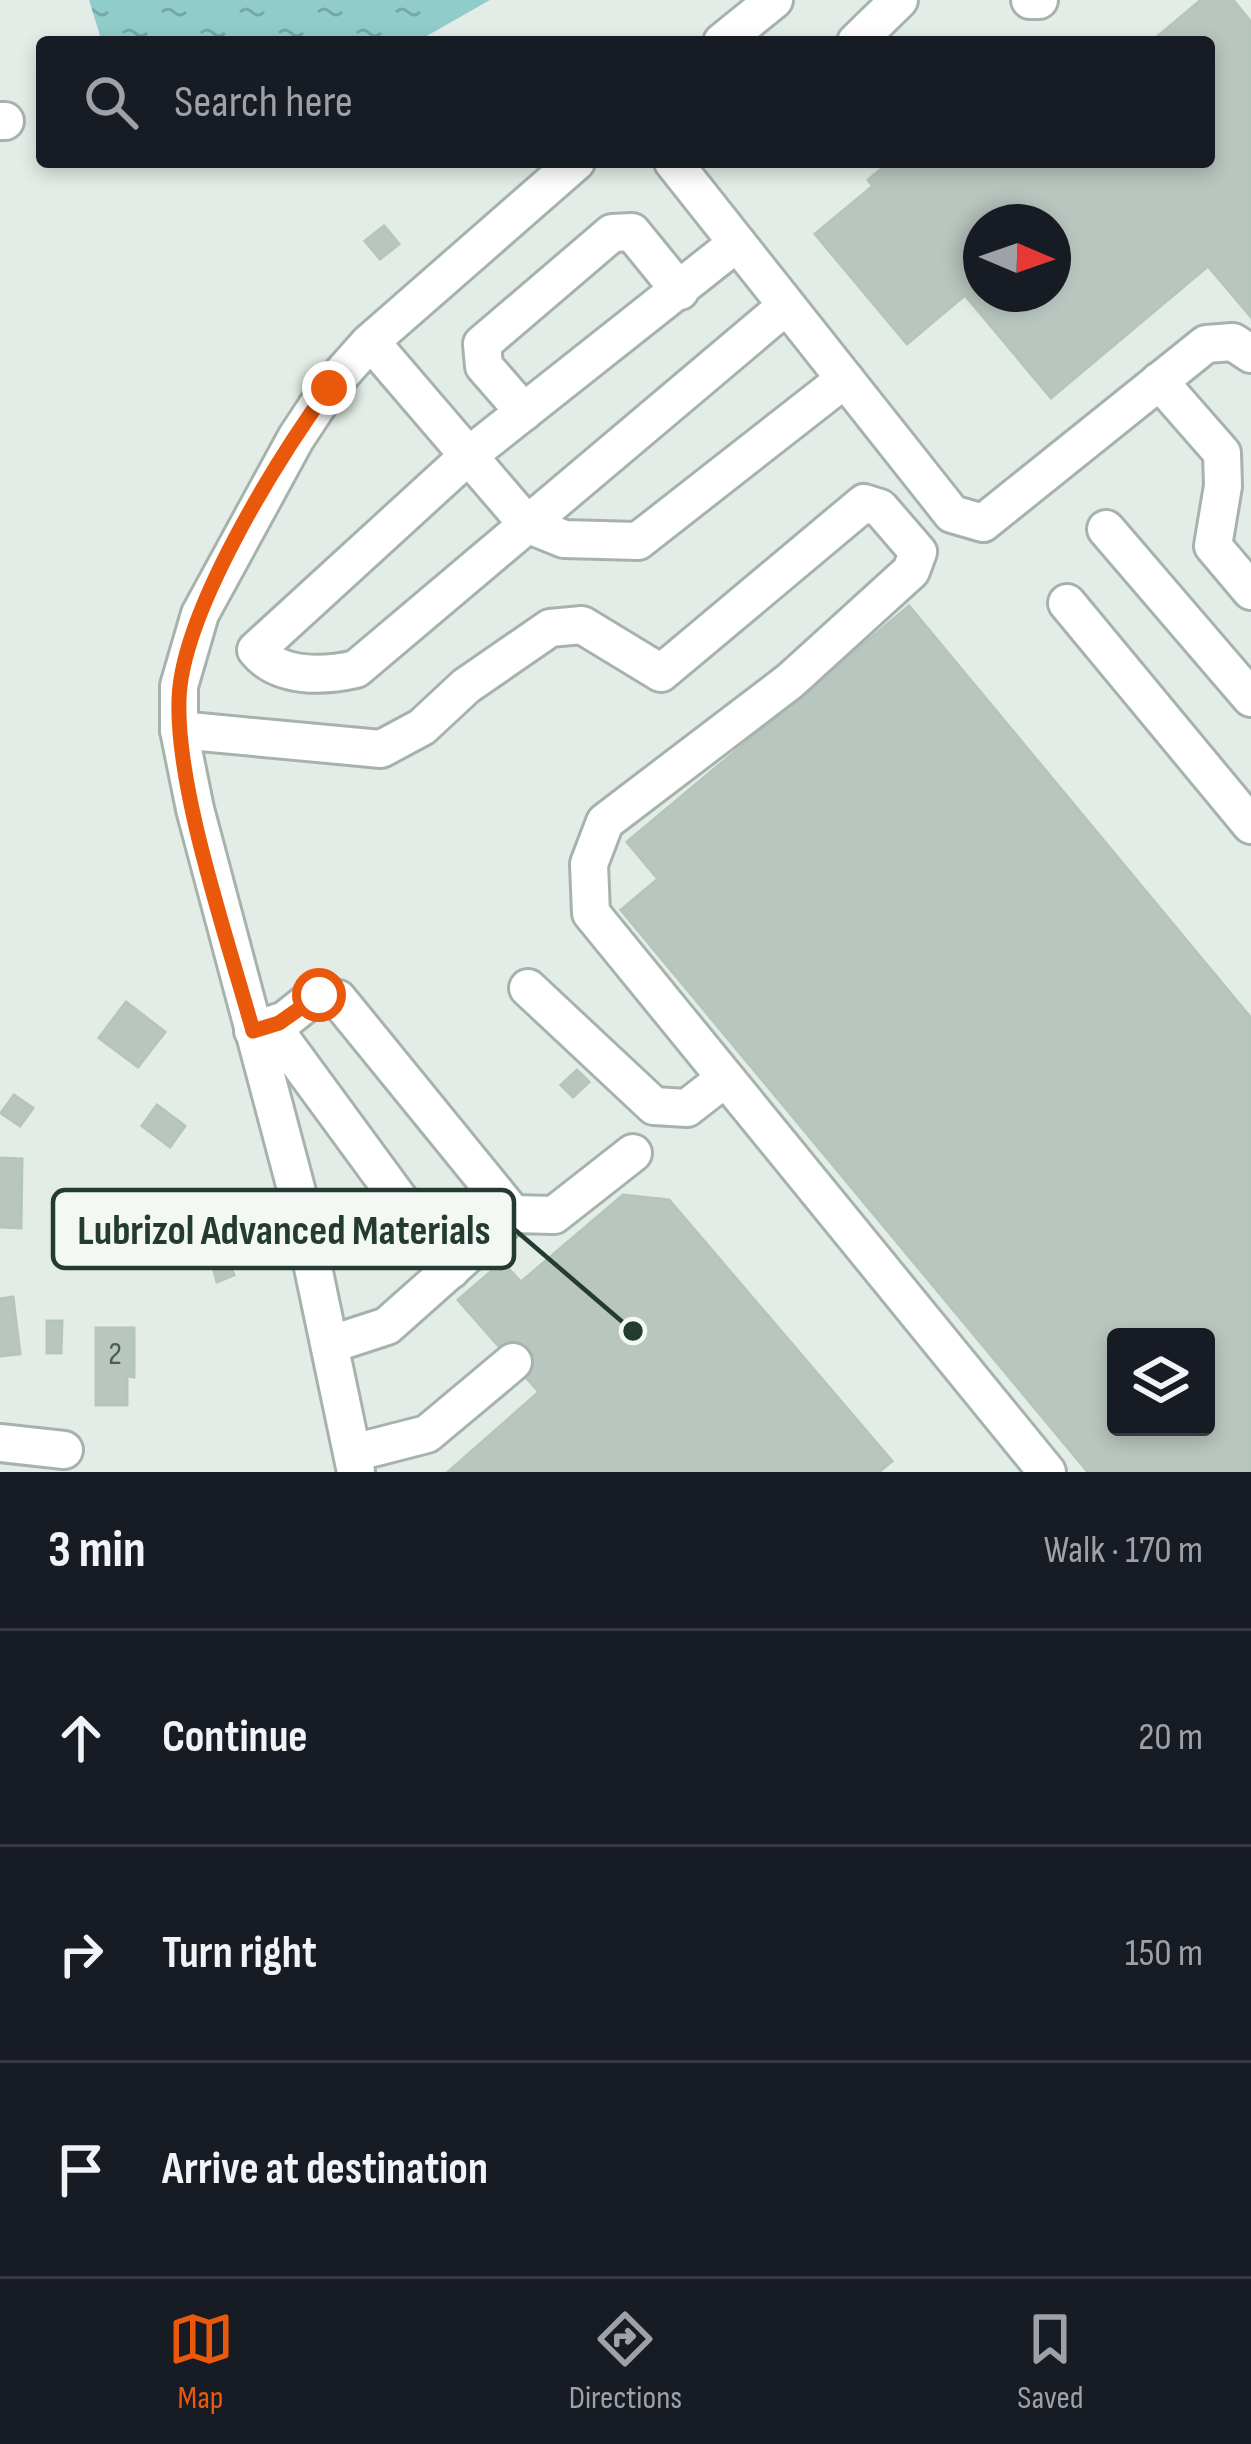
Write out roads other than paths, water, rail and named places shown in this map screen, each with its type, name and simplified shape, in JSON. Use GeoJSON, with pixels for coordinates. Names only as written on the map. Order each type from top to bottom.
{"type":"FeatureCollection","features":[{"type":"Feature","properties":{"kind":"street"},"geometry":{"type":"LineString","coordinates":[[729,36],[774,0]]}},
{"type":"Feature","properties":{"kind":"street"},"geometry":{"type":"LineString","coordinates":[[862,36],[899,0]]}},
{"type":"Feature","properties":{"kind":"street"},"geometry":{"type":"LineString","coordinates":[[513,1363],[422,1437],[355,1462],[262,1029],[179,730],[179,686],[200,614],[311,412],[371,342],[569,168]]}},
{"type":"Feature","properties":{"kind":"street"},"geometry":{"type":"LineString","coordinates":[[678,168],[952,514],[983,523],[1212,342],[1233,342],[1251,354]]}},
{"type":"Feature","properties":{"kind":"street"},"geometry":{"type":"LineString","coordinates":[[524,412],[484,366],[482,344],[612,233],[632,232],[680,292]]}},
{"type":"Feature","properties":{"kind":"street"},"geometry":{"type":"LineString","coordinates":[[737,243],[468,456],[264,639],[256,650],[263,659],[319,677],[356,669],[787,306]]}},
{"type":"Feature","properties":{"kind":"street"},"geometry":{"type":"LineString","coordinates":[[371,342],[527,524],[564,539],[638,541],[845,379]]}},
{"type":"Feature","properties":{"kind":"street"},"geometry":{"type":"LineString","coordinates":[[1159,381],[1222,453],[1223,486],[1213,546],[1251,591]]}},
{"type":"Feature","properties":{"kind":"street"},"geometry":{"type":"LineString","coordinates":[[179,730],[381,749],[422,727],[466,686],[550,628],[582,625],[661,673],[864,503],[880,508],[918,552],[911,571],[776,692],[605,821],[589,864],[591,913],[1047,1472]]}},
{"type":"Feature","properties":{"kind":"street"},"geometry":{"type":"LineString","coordinates":[[1106,529],[1251,698]]}},
{"type":"Feature","properties":{"kind":"street"},"geometry":{"type":"LineString","coordinates":[[1067,603],[1244,803]]}},
{"type":"Feature","properties":{"kind":"street"},"geometry":{"type":"LineString","coordinates":[[528,988],[654,1106],[687,1108],[723,1079]]}},
{"type":"Feature","properties":{"kind":"street"},"geometry":{"type":"LineString","coordinates":[[262,1029],[314,997],[338,999],[513,1214]]}},
{"type":"Feature","properties":{"kind":"street"},"geometry":{"type":"LineString","coordinates":[[262,1029],[451,1270]]}},
{"type":"Feature","properties":{"kind":"street"},"geometry":{"type":"LineString","coordinates":[[332,1344],[381,1329],[513,1214],[559,1213],[634,1153]]}},
{"type":"Feature","properties":{"kind":"street"},"geometry":{"type":"LineString","coordinates":[[0,1443],[64,1450]]}},
{"type":"Feature","properties":{"kind":"water"},"geometry":{"type":"Polygon","coordinates":[[[89,0],[490,0],[427,36],[100,36],[89,0]]]}},
{"type":"Feature","properties":{"kind":"place","name":"Lubrizol Advanced Materials"},"geometry":{"type":"Point","coordinates":[633,1331]}}]}
